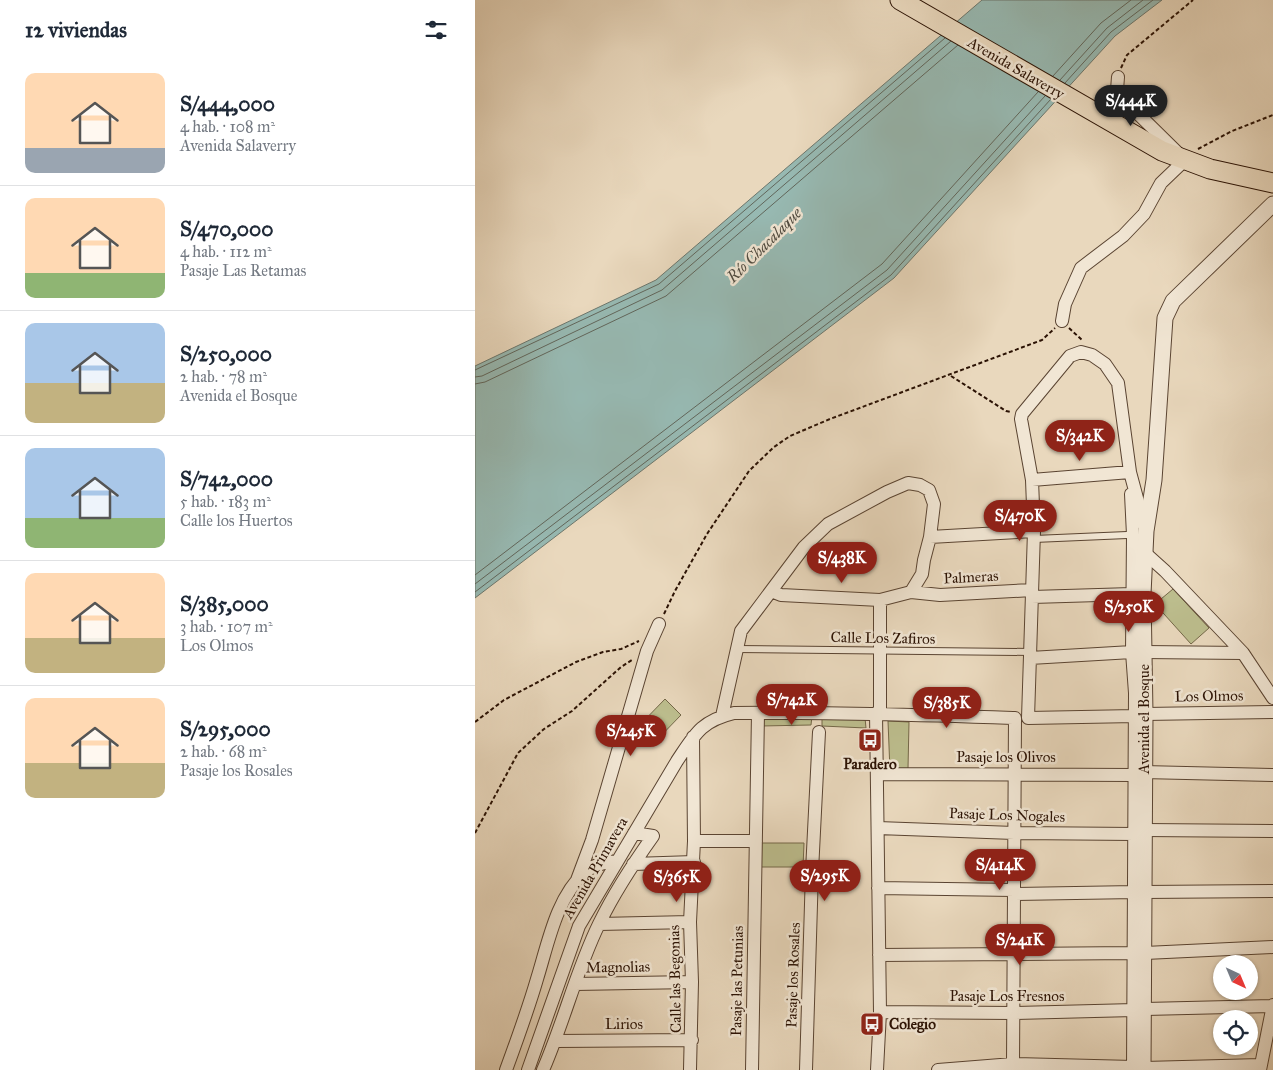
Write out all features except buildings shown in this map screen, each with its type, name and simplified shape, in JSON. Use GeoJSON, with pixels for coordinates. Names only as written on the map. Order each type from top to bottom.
{"type":"FeatureCollection","features":[{"type":"Feature","properties":{"kind":"main road","name":"Avenida Salaverry"},"geometry":{"type":"LineString","coordinates":[[900,0],[1162,151],[1227,174],[1273,183]]}},
{"type":"Feature","properties":{"kind":"street"},"geometry":{"type":"LineString","coordinates":[[1062,321],[1065,304],[1081,268],[1123,236],[1143,214],[1161,183],[1185,160],[1123,99],[1117,90],[1118,77]]}},
{"type":"Feature","properties":{"kind":"street","name":"Avenida el Bosque"},"geometry":{"type":"LineString","coordinates":[[1140,1069],[1140,953],[1144,935],[1139,892],[1143,873],[1139,832],[1140,693],[1138,652],[1146,530],[1154,480],[1165,318],[1173,301],[1273,204]]}},
{"type":"Feature","properties":{"kind":"street"},"geometry":{"type":"LineString","coordinates":[[1013,1067],[1015,773],[1030,655],[1034,535],[1032,480],[1021,419],[1022,414],[1070,356],[1081,352],[1092,355],[1105,364],[1118,383],[1130,472],[1146,530]]}},
{"type":"Feature","properties":{"kind":"street"},"geometry":{"type":"LineString","coordinates":[[1032,480],[1130,472]]}},
{"type":"Feature","properties":{"kind":"street"},"geometry":{"type":"LineString","coordinates":[[722,716],[741,632],[771,591],[804,547],[828,524],[887,492],[908,483],[929,490],[934,504],[930,537],[923,560],[922,574],[911,592],[880,600],[781,595],[771,591]]}},
{"type":"Feature","properties":{"kind":"street"},"geometry":{"type":"LineString","coordinates":[[1134,486],[1130,496],[1133,535],[1132,594],[1138,652]]}},
{"type":"Feature","properties":{"kind":"street"},"geometry":{"type":"LineString","coordinates":[[930,537],[1034,535]]}},
{"type":"Feature","properties":{"kind":"street"},"geometry":{"type":"LineString","coordinates":[[1145,553],[1165,571],[1243,653],[1273,698]]}},
{"type":"Feature","properties":{"kind":"street","name":"Palmeras"},"geometry":{"type":"LineString","coordinates":[[911,592],[940,595],[1032,593],[1132,594]]}},
{"type":"Feature","properties":{"kind":"street"},"geometry":{"type":"LineString","coordinates":[[877,1070],[880,1012],[877,774],[880,600]]}},
{"type":"Feature","properties":{"kind":"street"},"geometry":{"type":"LineString","coordinates":[[577,880],[592,840],[644,646],[659,624]]}},
{"type":"Feature","properties":{"kind":"street"},"geometry":{"type":"LineString","coordinates":[[1030,655],[1138,652],[1243,653]]}},
{"type":"Feature","properties":{"kind":"street","name":"Los Olmos"},"geometry":{"type":"LineString","coordinates":[[705,724],[734,713],[878,713],[1021,718],[1273,712]]}},
{"type":"Feature","properties":{"kind":"street","name":"Pasaje las Petunias"},"geometry":{"type":"LineString","coordinates":[[752,1070],[757,713]]}},
{"type":"Feature","properties":{"kind":"street","name":"Avenida Primavera"},"geometry":{"type":"LineString","coordinates":[[528,1070],[579,926],[693,737],[705,724]]}},
{"type":"Feature","properties":{"kind":"street","name":"Pasaje los Rosales"},"geometry":{"type":"LineString","coordinates":[[806,1070],[812,871],[819,732]]}},
{"type":"Feature","properties":{"kind":"street","name":"Calle las Begonias"},"geometry":{"type":"LineString","coordinates":[[690,1070],[692,982],[690,922],[694,862],[693,737]]}},
{"type":"Feature","properties":{"kind":"street","name":"Pasaje los Olivos"},"geometry":{"type":"LineString","coordinates":[[877,774],[1139,773],[1273,775]]}},
{"type":"Feature","properties":{"kind":"street","name":"Pasaje Los Nogales"},"geometry":{"type":"LineString","coordinates":[[877,828],[1014,833],[1273,831]]}},
{"type":"Feature","properties":{"kind":"street"},"geometry":{"type":"LineString","coordinates":[[1139,832],[1140,953]]}},
{"type":"Feature","properties":{"kind":"street"},"geometry":{"type":"LineString","coordinates":[[543,1070],[556,1041],[575,984],[599,924],[633,864],[653,836],[634,833]]}},
{"type":"Feature","properties":{"kind":"street"},"geometry":{"type":"LineString","coordinates":[[694,841],[756,841]]}},
{"type":"Feature","properties":{"kind":"street"},"geometry":{"type":"LineString","coordinates":[[506,1070],[537,980],[558,910],[577,880],[586,870],[600,863],[617,861]]}},
{"type":"Feature","properties":{"kind":"street"},"geometry":{"type":"LineString","coordinates":[[633,864],[694,862]]}},
{"type":"Feature","properties":{"kind":"street"},"geometry":{"type":"LineString","coordinates":[[878,888],[1014,892],[1273,891]]}},
{"type":"Feature","properties":{"kind":"street"},"geometry":{"type":"LineString","coordinates":[[599,924],[690,922]]}},
{"type":"Feature","properties":{"kind":"street"},"geometry":{"type":"LineString","coordinates":[[879,955],[1014,952],[1140,953],[1273,947]]}},
{"type":"Feature","properties":{"kind":"street","name":"Magnolias"},"geometry":{"type":"LineString","coordinates":[[575,984],[692,982]]}},
{"type":"Feature","properties":{"kind":"street"},"geometry":{"type":"LineString","coordinates":[[938,1070],[1013,1067],[1260,1068],[1273,1005]]}},
{"type":"Feature","properties":{"kind":"street","name":"Pasaje Los Fresnos"},"geometry":{"type":"LineString","coordinates":[[880,1012],[1013,1013],[1273,1005]]}},
{"type":"Feature","properties":{"kind":"street","name":"Lirios"},"geometry":{"type":"LineString","coordinates":[[556,1041],[691,1040]]}},
{"type":"Feature","properties":{"kind":"lane"},"geometry":{"type":"LineString","coordinates":[[1034,535],[1127,536]]}},
{"type":"Feature","properties":{"kind":"lane","name":"Calle Los Zafiros"},"geometry":{"type":"LineString","coordinates":[[736,649],[1030,655]]}},
{"type":"Feature","properties":{"kind":"path"},"geometry":{"type":"LineString","coordinates":[[1118,77],[1127,56],[1193,0]]}},
{"type":"Feature","properties":{"kind":"path"},"geometry":{"type":"LineString","coordinates":[[1185,160],[1189,154],[1233,131],[1273,115]]}},
{"type":"Feature","properties":{"kind":"path"},"geometry":{"type":"LineString","coordinates":[[659,624],[707,534],[749,472],[774,447],[790,436],[830,419],[1042,340],[1062,321],[1090,348],[1092,355]]}},
{"type":"Feature","properties":{"kind":"path"},"geometry":{"type":"LineString","coordinates":[[951,375],[1006,411],[1017,414],[1021,419]]}},
{"type":"Feature","properties":{"kind":"path"},"geometry":{"type":"LineString","coordinates":[[475,722],[504,700],[576,662],[603,652],[644,646]]}},
{"type":"Feature","properties":{"kind":"path"},"geometry":{"type":"LineString","coordinates":[[475,833],[518,753],[544,729],[572,711],[644,646]]}},
{"type":"Feature","properties":{"kind":"green space"},"geometry":{"type":"Polygon","coordinates":[[[1173,589],[1209,628],[1191,644],[1155,604],[1173,589]]]}},
{"type":"Feature","properties":{"kind":"green space"},"geometry":{"type":"Polygon","coordinates":[[[665,699],[681,715],[651,746],[635,730],[665,699]]]}},
{"type":"Feature","properties":{"kind":"green space"},"geometry":{"type":"Polygon","coordinates":[[[812,716],[811,725],[761,726],[763,717],[812,716]]]}},
{"type":"Feature","properties":{"kind":"green space"},"geometry":{"type":"Polygon","coordinates":[[[822,717],[865,718],[866,728],[822,726],[822,717]]]}},
{"type":"Feature","properties":{"kind":"green space"},"geometry":{"type":"Polygon","coordinates":[[[888,721],[909,722],[908,769],[890,771],[888,721]]]}},
{"type":"Feature","properties":{"kind":"green space"},"geometry":{"type":"Polygon","coordinates":[[[759,843],[804,843],[803,867],[759,867],[759,843]]]}},
{"type":"Feature","properties":{"kind":"water","name":"Río Chacalaque"},"geometry":{"type":"Polygon","coordinates":[[[982,0],[1162,0],[1115,36],[894,278],[475,598],[475,366],[656,280],[982,0]]]}},
{"type":"Feature","properties":{"kind":"place","name":"Paradero"},"geometry":{"type":"Point","coordinates":[870,740]}},
{"type":"Feature","properties":{"kind":"place","name":"Colegio"},"geometry":{"type":"Point","coordinates":[872,1024]}}]}
